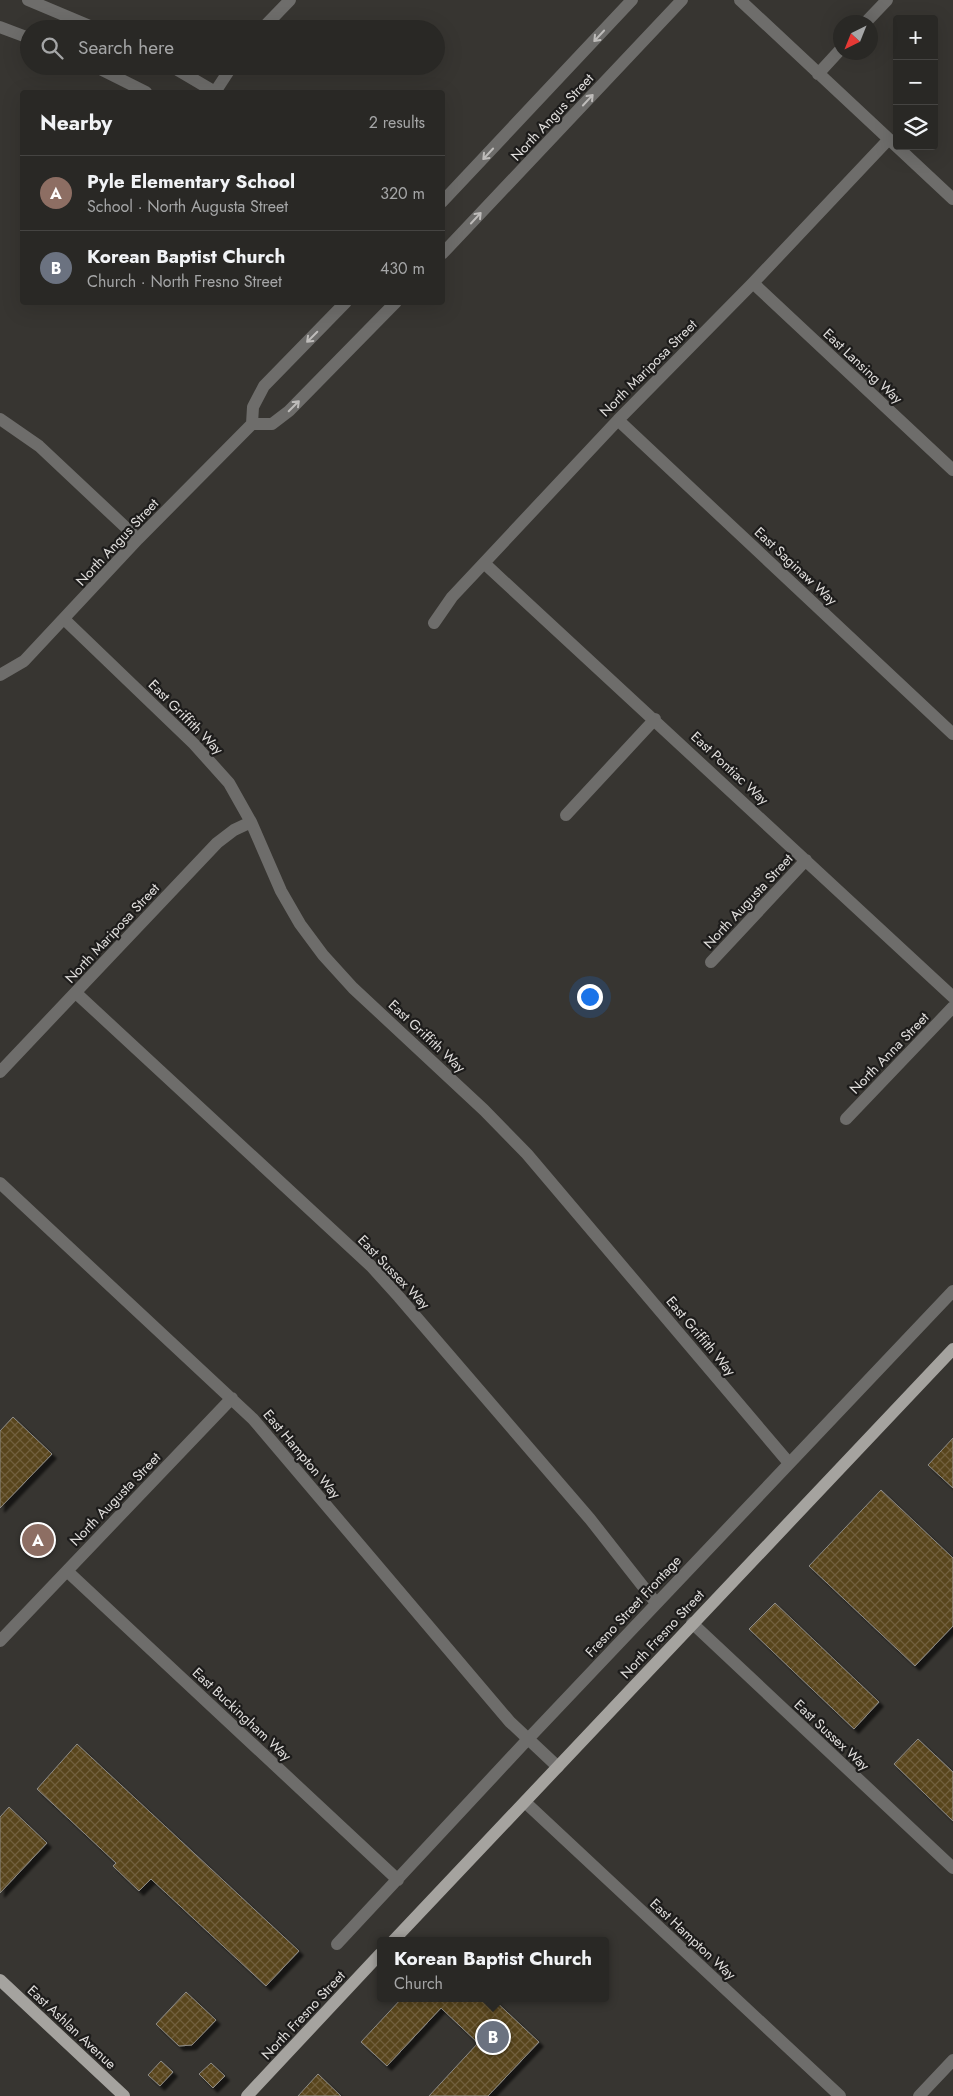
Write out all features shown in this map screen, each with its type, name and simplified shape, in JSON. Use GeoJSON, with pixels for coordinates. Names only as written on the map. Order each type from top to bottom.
{"type":"FeatureCollection","features":[{"type":"Feature","properties":{"kind":"main road","name":"North Fresno Street"},"geometry":{"type":"LineString","coordinates":[[397,1937],[526,1803],[692,1624],[953,1349]]}},
{"type":"Feature","properties":{"kind":"main road","name":"North Fresno Street"},"geometry":{"type":"LineString","coordinates":[[247,2096],[377,1957]]}},
{"type":"Feature","properties":{"kind":"main road","name":"East Ashlan Avenue"},"geometry":{"type":"LineString","coordinates":[[0,1980],[124,2096]]}},
{"type":"Feature","properties":{"kind":"street"},"geometry":{"type":"LineString","coordinates":[[28,0],[76,20]]}},
{"type":"Feature","properties":{"kind":"street"},"geometry":{"type":"LineString","coordinates":[[271,20],[290,0]]}},
{"type":"Feature","properties":{"kind":"street","name":"North Angus Street"},"geometry":{"type":"LineString","coordinates":[[445,199],[632,0]]}},
{"type":"Feature","properties":{"kind":"street","name":"North Angus Street"},"geometry":{"type":"LineString","coordinates":[[445,251],[682,0]]}},
{"type":"Feature","properties":{"kind":"street"},"geometry":{"type":"LineString","coordinates":[[740,0],[953,199]]}},
{"type":"Feature","properties":{"kind":"street"},"geometry":{"type":"LineString","coordinates":[[873,15],[888,0]]}},
{"type":"Feature","properties":{"kind":"street"},"geometry":{"type":"LineString","coordinates":[[0,27],[20,35]]}},
{"type":"Feature","properties":{"kind":"street"},"geometry":{"type":"LineString","coordinates":[[818,74],[833,58]]}},
{"type":"Feature","properties":{"kind":"street"},"geometry":{"type":"LineString","coordinates":[[112,75],[142,90]]}},
{"type":"Feature","properties":{"kind":"street"},"geometry":{"type":"LineString","coordinates":[[186,75],[212,90]]}},
{"type":"Feature","properties":{"kind":"street"},"geometry":{"type":"LineString","coordinates":[[216,90],[226,75]]}},
{"type":"Feature","properties":{"kind":"street","name":"North Mariposa Street"},"geometry":{"type":"LineString","coordinates":[[434,623],[452,597],[618,420],[754,283],[889,139]]}},
{"type":"Feature","properties":{"kind":"street","name":"East Lansing Way"},"geometry":{"type":"LineString","coordinates":[[754,283],[953,470]]}},
{"type":"Feature","properties":{"kind":"street"},"geometry":{"type":"LineString","coordinates":[[343,305],[264,386],[253,407],[252,424],[272,424],[289,411],[393,305]]}},
{"type":"Feature","properties":{"kind":"street"},"geometry":{"type":"LineString","coordinates":[[0,419],[38,446],[138,539]]}},
{"type":"Feature","properties":{"kind":"street","name":"East Saginaw Way"},"geometry":{"type":"LineString","coordinates":[[618,420],[953,734]]}},
{"type":"Feature","properties":{"kind":"street","name":"North Angus Street"},"geometry":{"type":"LineString","coordinates":[[0,675],[24,661],[65,620],[138,539],[252,424]]}},
{"type":"Feature","properties":{"kind":"street","name":"East Pontiac Way"},"geometry":{"type":"LineString","coordinates":[[484,563],[656,719],[953,997]]}},
{"type":"Feature","properties":{"kind":"street","name":"East Griffith Way"},"geometry":{"type":"LineString","coordinates":[[65,620],[194,744],[229,783],[251,822],[281,891],[300,924],[323,955],[353,988],[484,1110],[528,1154],[789,1463]]}},
{"type":"Feature","properties":{"kind":"street"},"geometry":{"type":"LineString","coordinates":[[566,816],[656,719]]}},
{"type":"Feature","properties":{"kind":"street","name":"North Mariposa Street"},"geometry":{"type":"LineString","coordinates":[[0,1072],[217,844],[234,830],[251,822]]}},
{"type":"Feature","properties":{"kind":"street","name":"North Augusta Street"},"geometry":{"type":"LineString","coordinates":[[711,962],[806,860]]}},
{"type":"Feature","properties":{"kind":"street","name":"East Sussex Way"},"geometry":{"type":"LineString","coordinates":[[76,993],[371,1266],[399,1296],[590,1520],[656,1603]]}},
{"type":"Feature","properties":{"kind":"street","name":"North Anna Street"},"geometry":{"type":"LineString","coordinates":[[846,1119],[953,1007]]}},
{"type":"Feature","properties":{"kind":"street","name":"East Hampton Way"},"geometry":{"type":"LineString","coordinates":[[0,1183],[253,1419],[510,1722],[558,1768]]}},
{"type":"Feature","properties":{"kind":"street","name":"Fresno Street Frontage"},"geometry":{"type":"LineString","coordinates":[[337,1944],[656,1603],[953,1291]]}},
{"type":"Feature","properties":{"kind":"street","name":"North Augusta Street"},"geometry":{"type":"LineString","coordinates":[[0,1641],[232,1398]]}},
{"type":"Feature","properties":{"kind":"street","name":"East Buckingham Way"},"geometry":{"type":"LineString","coordinates":[[67,1571],[398,1880]]}},
{"type":"Feature","properties":{"kind":"street","name":"East Sussex Way"},"geometry":{"type":"LineString","coordinates":[[692,1624],[953,1868]]}},
{"type":"Feature","properties":{"kind":"street","name":"East Hampton Way"},"geometry":{"type":"LineString","coordinates":[[526,1803],[840,2096]]}},
{"type":"Feature","properties":{"kind":"street"},"geometry":{"type":"LineString","coordinates":[[919,2096],[953,2060]]}},
{"type":"Feature","properties":{"kind":"building"},"geometry":{"type":"Polygon","coordinates":[[[13,1417],[52,1454],[0,1508],[0,1431],[13,1417]]]}},
{"type":"Feature","properties":{"kind":"building"},"geometry":{"type":"Polygon","coordinates":[[[953,1438],[953,1488],[928,1465],[953,1438]]]}},
{"type":"Feature","properties":{"kind":"building"},"geometry":{"type":"Polygon","coordinates":[[[881,1490],[953,1558],[953,1626],[915,1666],[809,1566],[881,1490]]]}},
{"type":"Feature","properties":{"kind":"building"},"geometry":{"type":"Polygon","coordinates":[[[775,1603],[879,1702],[854,1729],[749,1629],[775,1603]]]}},
{"type":"Feature","properties":{"kind":"building"},"geometry":{"type":"Polygon","coordinates":[[[918,1739],[953,1772],[953,1821],[894,1764],[918,1739]]]}},
{"type":"Feature","properties":{"kind":"building"},"geometry":{"type":"Polygon","coordinates":[[[77,1744],[299,1951],[266,1986],[151,1879],[139,1891],[113,1866],[116,1863],[37,1789],[77,1744]]]}},
{"type":"Feature","properties":{"kind":"building"},"geometry":{"type":"Polygon","coordinates":[[[9,1807],[47,1843],[0,1893],[0,1817],[9,1807]]]}},
{"type":"Feature","properties":{"kind":"building"},"geometry":{"type":"Polygon","coordinates":[[[186,1992],[216,2020],[192,2045],[179,2046],[156,2024],[186,1992]]]}},
{"type":"Feature","properties":{"kind":"building"},"geometry":{"type":"Polygon","coordinates":[[[398,2002],[496,2002],[539,2042],[488,2096],[429,2096],[478,2043],[441,2008],[387,2066],[361,2042],[398,2002]]]}},
{"type":"Feature","properties":{"kind":"building"},"geometry":{"type":"Polygon","coordinates":[[[161,2061],[173,2072],[160,2086],[148,2075],[161,2061]]]}},
{"type":"Feature","properties":{"kind":"building"},"geometry":{"type":"Polygon","coordinates":[[[211,2063],[225,2076],[213,2088],[199,2074],[211,2063]]]}},
{"type":"Feature","properties":{"kind":"building"},"geometry":{"type":"Polygon","coordinates":[[[318,2074],[341,2096],[298,2096],[318,2074]]]}},
{"type":"Feature","properties":{"kind":"place","name":"Pyle Elementary School"},"geometry":{"type":"Point","coordinates":[38,1540]}},
{"type":"Feature","properties":{"kind":"place","name":"Korean Baptist Church"},"geometry":{"type":"Point","coordinates":[493,2037]}}]}
